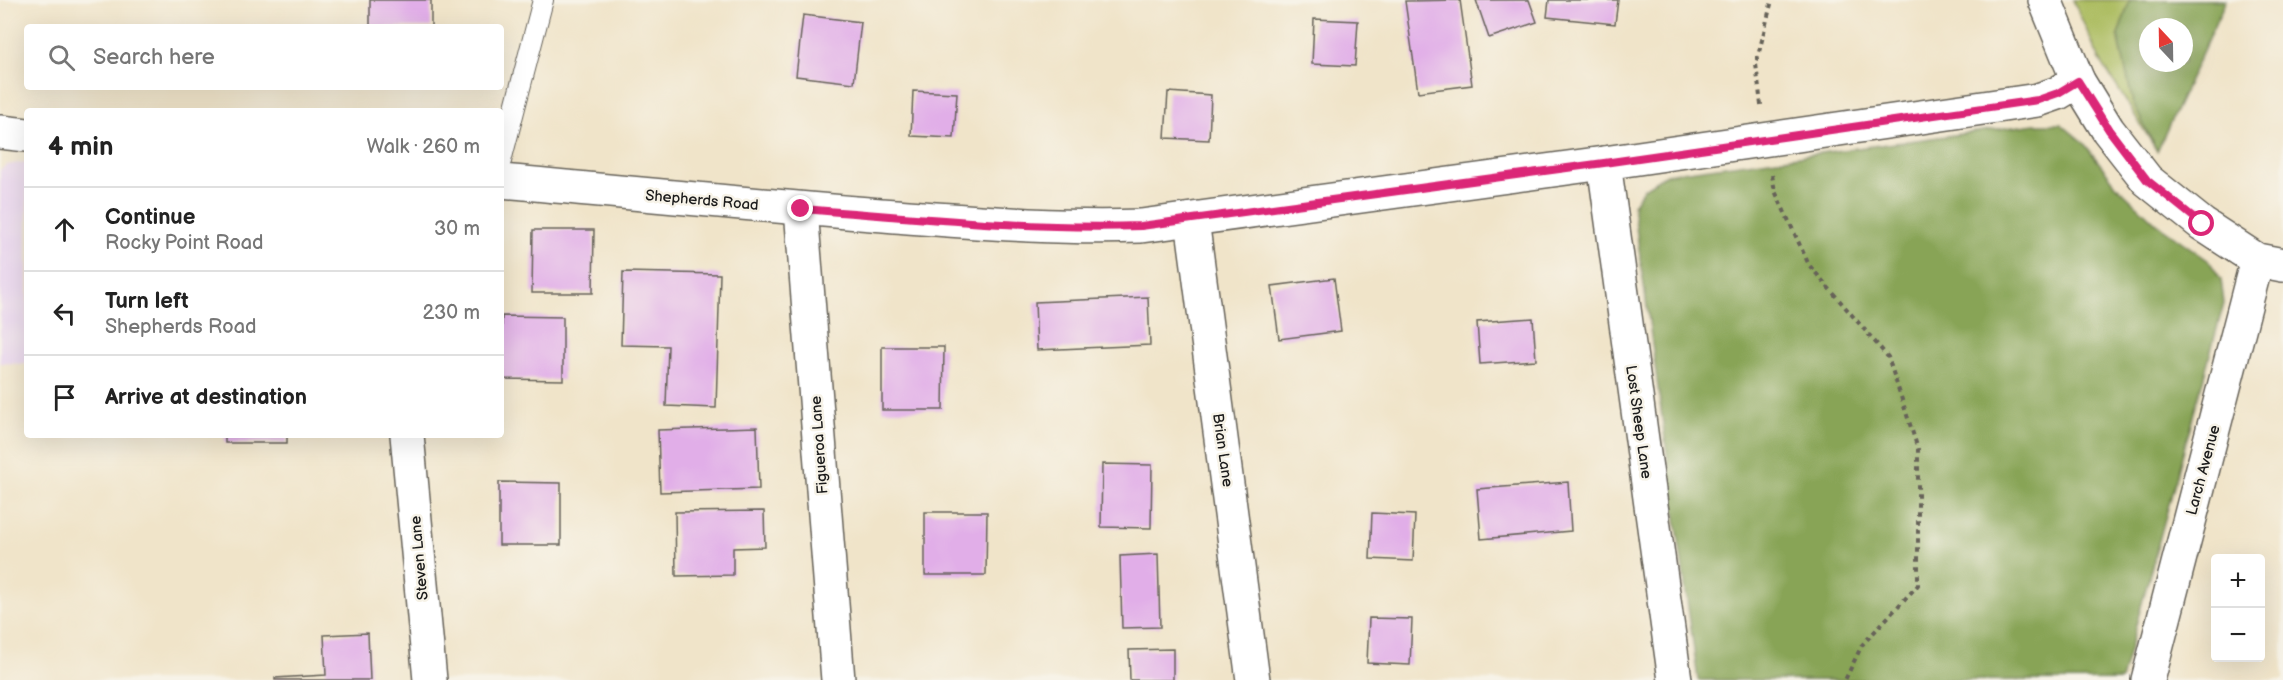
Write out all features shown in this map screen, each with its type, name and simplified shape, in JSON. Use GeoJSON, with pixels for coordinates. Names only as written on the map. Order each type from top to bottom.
{"type":"FeatureCollection","features":[{"type":"Feature","properties":{"kind":"street"},"geometry":{"type":"LineString","coordinates":[[2045,0],[2078,81],[2109,130],[2147,180],[2202,224],[2270,263]]}},
{"type":"Feature","properties":{"kind":"street","name":"Shepherds Road"},"geometry":{"type":"LineString","coordinates":[[504,181],[801,209],[1080,228],[1141,226],[1604,163],[2038,100],[2058,93],[2078,81]]}},
{"type":"Feature","properties":{"kind":"street"},"geometry":{"type":"LineString","coordinates":[[0,132],[24,135]]}},
{"type":"Feature","properties":{"kind":"street","name":"Lost Sheep Lane"},"geometry":{"type":"LineString","coordinates":[[1604,163],[1675,680]]}},
{"type":"Feature","properties":{"kind":"street","name":"Figueroa Lane"},"geometry":{"type":"LineString","coordinates":[[801,209],[838,680]]}},
{"type":"Feature","properties":{"kind":"street","name":"Brian Lane"},"geometry":{"type":"LineString","coordinates":[[1192,220],[1253,680]]}},
{"type":"Feature","properties":{"kind":"street","name":"Larch Avenue"},"geometry":{"type":"LineString","coordinates":[[2148,680],[2270,263]]}},
{"type":"Feature","properties":{"kind":"street","name":"Steven Lane"},"geometry":{"type":"LineString","coordinates":[[408,438],[430,680]]}},
{"type":"Feature","properties":{"kind":"lane"},"geometry":{"type":"LineString","coordinates":[[504,150],[543,0]]}},
{"type":"Feature","properties":{"kind":"path"},"geometry":{"type":"LineString","coordinates":[[1772,0],[1756,64],[1775,191],[1809,265],[1888,357],[1918,449],[1918,585],[1862,645],[1845,680]]}},
{"type":"Feature","properties":{"kind":"shaded area"},"geometry":{"type":"Polygon","coordinates":[[[24,162],[24,364],[0,363],[0,170],[7,165],[24,162]]]}},
{"type":"Feature","properties":{"kind":"green space"},"geometry":{"type":"Polygon","coordinates":[[[2073,0],[2130,0],[2118,35],[2133,103],[2157,151],[2099,58],[2073,0]]]}},
{"type":"Feature","properties":{"kind":"green space"},"geometry":{"type":"Polygon","coordinates":[[[2130,0],[2226,0],[2157,151],[2133,103],[2118,35],[2130,0]]]}},
{"type":"Feature","properties":{"kind":"green space"},"geometry":{"type":"Polygon","coordinates":[[[2035,124],[2061,124],[2084,143],[2117,186],[2157,224],[2209,261],[2221,279],[2224,303],[2121,680],[1698,680],[1633,205],[1644,188],[1666,174],[2035,124]]]}},
{"type":"Feature","properties":{"kind":"building"},"geometry":{"type":"Polygon","coordinates":[[[370,0],[431,0],[431,24],[370,24],[370,0]]]}},
{"type":"Feature","properties":{"kind":"building"},"geometry":{"type":"Polygon","coordinates":[[[1460,0],[1472,85],[1418,92],[1405,1],[1460,0]]]}},
{"type":"Feature","properties":{"kind":"building"},"geometry":{"type":"Polygon","coordinates":[[[1476,0],[1529,0],[1537,22],[1489,38],[1476,0]]]}},
{"type":"Feature","properties":{"kind":"building"},"geometry":{"type":"Polygon","coordinates":[[[1549,0],[1618,0],[1615,24],[1547,17],[1549,0]]]}},
{"type":"Feature","properties":{"kind":"building"},"geometry":{"type":"Polygon","coordinates":[[[803,15],[861,22],[854,83],[796,76],[803,15]]]}},
{"type":"Feature","properties":{"kind":"building"},"geometry":{"type":"Polygon","coordinates":[[[1314,19],[1358,21],[1355,66],[1312,64],[1314,19]]]}},
{"type":"Feature","properties":{"kind":"building"},"geometry":{"type":"Polygon","coordinates":[[[913,91],[957,93],[954,138],[911,136],[913,91]]]}},
{"type":"Feature","properties":{"kind":"building"},"geometry":{"type":"Polygon","coordinates":[[[1168,92],[1211,95],[1209,140],[1165,138],[1168,92]]]}},
{"type":"Feature","properties":{"kind":"building"},"geometry":{"type":"Polygon","coordinates":[[[533,230],[594,230],[593,293],[532,293],[533,230]]]}},
{"type":"Feature","properties":{"kind":"building"},"geometry":{"type":"Polygon","coordinates":[[[623,272],[720,274],[716,408],[666,406],[668,346],[621,345],[623,272]]]}},
{"type":"Feature","properties":{"kind":"building"},"geometry":{"type":"Polygon","coordinates":[[[1334,278],[1341,331],[1279,339],[1272,286],[1334,278]]]}},
{"type":"Feature","properties":{"kind":"building"},"geometry":{"type":"Polygon","coordinates":[[[1148,297],[1150,345],[1037,350],[1035,302],[1148,297]]]}},
{"type":"Feature","properties":{"kind":"building"},"geometry":{"type":"Polygon","coordinates":[[[504,316],[563,317],[563,380],[504,379],[504,316]]]}},
{"type":"Feature","properties":{"kind":"building"},"geometry":{"type":"Polygon","coordinates":[[[1533,318],[1536,360],[1480,364],[1477,322],[1533,318]]]}},
{"type":"Feature","properties":{"kind":"building"},"geometry":{"type":"Polygon","coordinates":[[[882,347],[944,347],[943,410],[882,410],[882,347]]]}},
{"type":"Feature","properties":{"kind":"building"},"geometry":{"type":"Polygon","coordinates":[[[757,427],[759,489],[660,492],[658,430],[757,427]]]}},
{"type":"Feature","properties":{"kind":"building"},"geometry":{"type":"Polygon","coordinates":[[[225,438],[287,438],[287,443],[225,443],[225,438]]]}},
{"type":"Feature","properties":{"kind":"building"},"geometry":{"type":"Polygon","coordinates":[[[1102,464],[1152,465],[1151,528],[1101,527],[1102,464]]]}},
{"type":"Feature","properties":{"kind":"building"},"geometry":{"type":"Polygon","coordinates":[[[499,482],[561,483],[561,545],[499,545],[499,482]]]}},
{"type":"Feature","properties":{"kind":"building"},"geometry":{"type":"Polygon","coordinates":[[[1568,482],[1571,531],[1481,539],[1477,489],[1568,482]]]}},
{"type":"Feature","properties":{"kind":"building"},"geometry":{"type":"Polygon","coordinates":[[[764,511],[765,547],[733,548],[733,575],[676,576],[675,512],[764,511]]]}},
{"type":"Feature","properties":{"kind":"building"},"geometry":{"type":"Polygon","coordinates":[[[925,512],[987,512],[986,575],[925,575],[925,512]]]}},
{"type":"Feature","properties":{"kind":"building"},"geometry":{"type":"Polygon","coordinates":[[[1372,513],[1415,515],[1413,561],[1370,559],[1372,513]]]}},
{"type":"Feature","properties":{"kind":"building"},"geometry":{"type":"Polygon","coordinates":[[[1158,554],[1160,627],[1122,628],[1120,556],[1158,554]]]}},
{"type":"Feature","properties":{"kind":"building"},"geometry":{"type":"Polygon","coordinates":[[[1369,618],[1412,619],[1410,665],[1367,663],[1369,618]]]}},
{"type":"Feature","properties":{"kind":"building"},"geometry":{"type":"Polygon","coordinates":[[[368,633],[370,680],[275,680],[275,678],[326,675],[324,635],[368,633]]]}},
{"type":"Feature","properties":{"kind":"building"},"geometry":{"type":"Polygon","coordinates":[[[1173,649],[1173,680],[1130,680],[1129,650],[1173,649]]]}},
{"type":"Feature","properties":{"kind":"route"},"geometry":{"type":"LineString","coordinates":[[801,209],[1080,228],[1141,226],[1604,163],[2038,100],[2058,93],[2078,81],[2109,130],[2147,180],[2202,224]]}}]}
